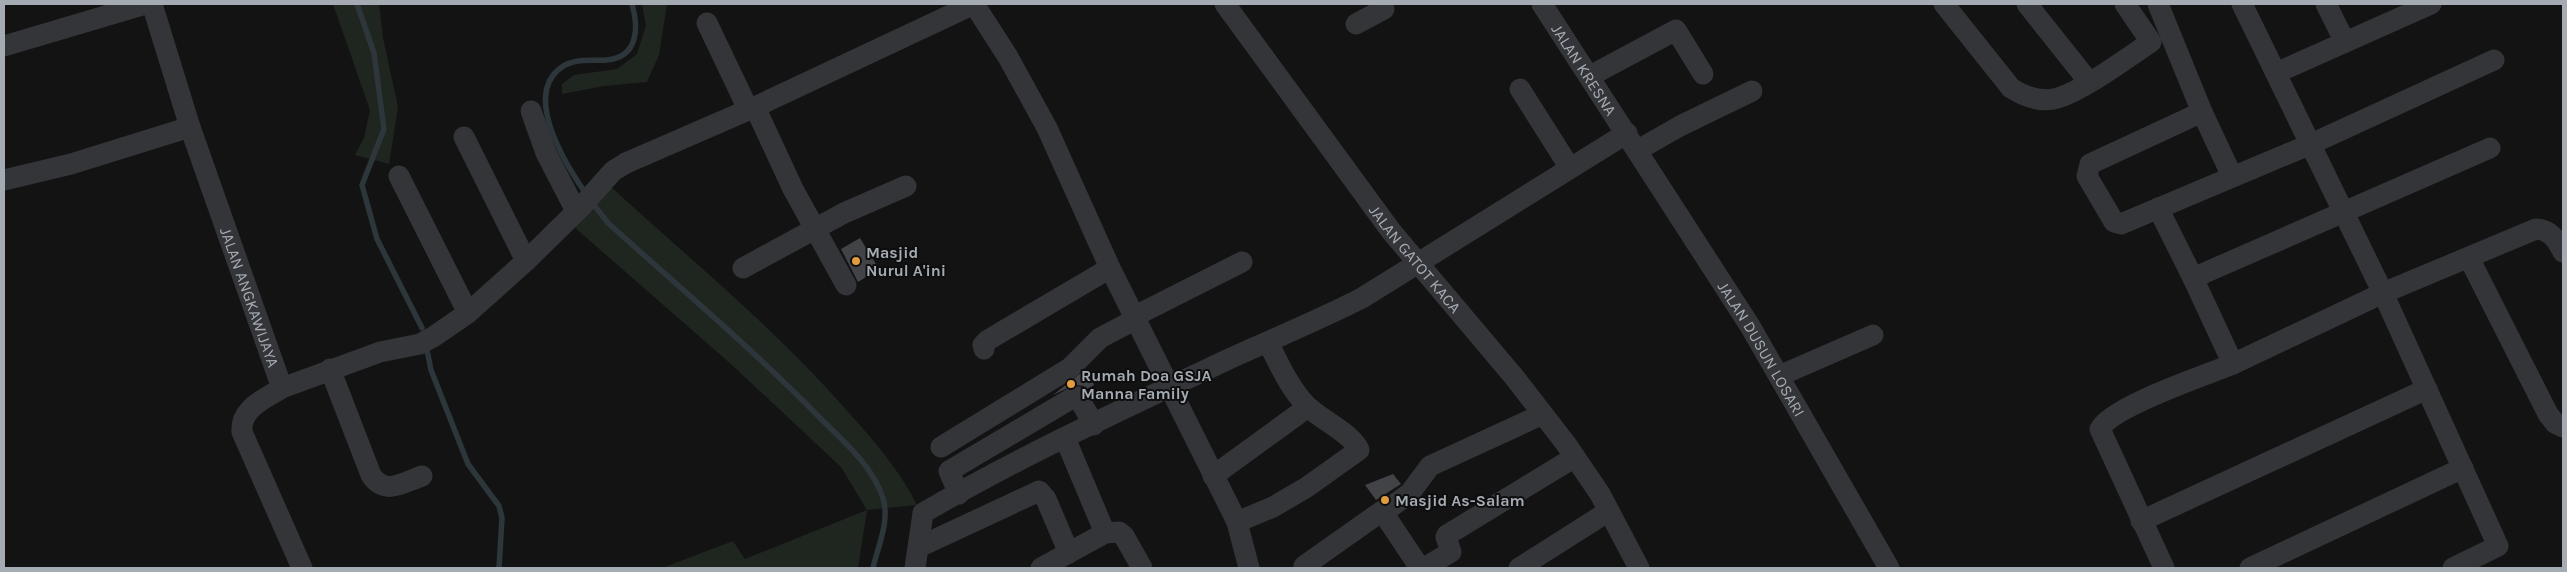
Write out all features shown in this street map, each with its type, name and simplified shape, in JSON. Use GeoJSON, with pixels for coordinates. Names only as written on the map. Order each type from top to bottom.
{"type":"FeatureCollection","features":[{"type":"Feature","properties":{"kind":"street"},"geometry":{"type":"LineString","coordinates":[[4,46],[146,4]]}},
{"type":"Feature","properties":{"kind":"street","name":"JALAN ANGKAWIJAYA"},"geometry":{"type":"LineString","coordinates":[[152,4],[190,127],[282,388],[252,407],[243,418],[242,432],[297,567]]}},
{"type":"Feature","properties":{"kind":"street"},"geometry":{"type":"LineString","coordinates":[[282,388],[380,352],[420,344],[468,313],[526,261],[599,188],[613,170],[752,108],[952,8],[974,4],[1008,57],[1047,128],[1110,268],[1237,522],[1249,568]]}},
{"type":"Feature","properties":{"kind":"street","name":"JALAN GATOT KACA"},"geometry":{"type":"LineString","coordinates":[[1225,4],[1391,231],[1516,378],[1574,457],[1600,494],[1639,568]]}},
{"type":"Feature","properties":{"kind":"street","name":"JALAN KRESNA"},"geometry":{"type":"LineString","coordinates":[[1542,4],[1633,141]]}},
{"type":"Feature","properties":{"kind":"street"},"geometry":{"type":"LineString","coordinates":[[1944,4],[2011,88],[2024,97],[2040,100],[2058,98],[2089,82],[2151,42],[2170,33]]}},
{"type":"Feature","properties":{"kind":"street"},"geometry":{"type":"LineString","coordinates":[[2027,4],[2089,82]]}},
{"type":"Feature","properties":{"kind":"street"},"geometry":{"type":"LineString","coordinates":[[2127,4],[2151,42]]}},
{"type":"Feature","properties":{"kind":"street"},"geometry":{"type":"LineString","coordinates":[[2158,4],[2202,112],[2232,176]]}},
{"type":"Feature","properties":{"kind":"street"},"geometry":{"type":"LineString","coordinates":[[2242,4],[2383,293],[2498,546],[2453,568]]}},
{"type":"Feature","properties":{"kind":"street"},"geometry":{"type":"LineString","coordinates":[[2326,4],[2345,42]]}},
{"type":"Feature","properties":{"kind":"street"},"geometry":{"type":"LineString","coordinates":[[2276,73],[2345,42],[2409,9],[2431,4]]}},
{"type":"Feature","properties":{"kind":"street"},"geometry":{"type":"LineString","coordinates":[[1356,24],[1387,5]]}},
{"type":"Feature","properties":{"kind":"street"},"geometry":{"type":"LineString","coordinates":[[708,23],[814,229],[846,284]]}},
{"type":"Feature","properties":{"kind":"street"},"geometry":{"type":"LineString","coordinates":[[1590,76],[1676,30],[1703,74]]}},
{"type":"Feature","properties":{"kind":"street"},"geometry":{"type":"LineString","coordinates":[[2202,112],[2087,167],[2087,176],[2114,222],[2121,224],[2311,144],[2494,60]]}},
{"type":"Feature","properties":{"kind":"street"},"geometry":{"type":"LineString","coordinates":[[1520,89],[1570,168]]}},
{"type":"Feature","properties":{"kind":"street"},"geometry":{"type":"LineString","coordinates":[[915,568],[923,513],[1066,438],[1268,342],[1318,321],[1362,298],[1570,168],[1633,141],[1680,126],[1752,91]]}},
{"type":"Feature","properties":{"kind":"street"},"geometry":{"type":"LineString","coordinates":[[531,110],[542,145],[578,209]]}},
{"type":"Feature","properties":{"kind":"street"},"geometry":{"type":"LineString","coordinates":[[4,180],[71,164],[190,127]]}},
{"type":"Feature","properties":{"kind":"street"},"geometry":{"type":"LineString","coordinates":[[464,137],[526,261]]}},
{"type":"Feature","properties":{"kind":"street","name":"JALAN DUSUN LOSARI"},"geometry":{"type":"LineString","coordinates":[[1633,141],[1750,326],[1889,568]]}},
{"type":"Feature","properties":{"kind":"street"},"geometry":{"type":"LineString","coordinates":[[2193,278],[2490,148]]}},
{"type":"Feature","properties":{"kind":"street"},"geometry":{"type":"LineString","coordinates":[[399,176],[468,313]]}},
{"type":"Feature","properties":{"kind":"street"},"geometry":{"type":"LineString","coordinates":[[743,268],[814,229],[906,186]]}},
{"type":"Feature","properties":{"kind":"street"},"geometry":{"type":"LineString","coordinates":[[2158,208],[2233,364]]}},
{"type":"Feature","properties":{"kind":"street"},"geometry":{"type":"LineString","coordinates":[[2164,568],[2101,434],[2102,424],[2134,405],[2233,364],[2383,293],[2536,229],[2553,235],[2563,252]]}},
{"type":"Feature","properties":{"kind":"street"},"geometry":{"type":"LineString","coordinates":[[2469,258],[2548,414],[2555,423],[2563,427]]}},
{"type":"Feature","properties":{"kind":"street"},"geometry":{"type":"LineString","coordinates":[[941,447],[1070,368],[1100,338],[1136,317],[1242,262]]}},
{"type":"Feature","properties":{"kind":"street"},"geometry":{"type":"LineString","coordinates":[[984,349],[983,345],[988,340],[1110,268]]}},
{"type":"Feature","properties":{"kind":"street"},"geometry":{"type":"LineString","coordinates":[[1779,376],[1873,335]]}},
{"type":"Feature","properties":{"kind":"street"},"geometry":{"type":"LineString","coordinates":[[1237,522],[1273,507],[1306,488],[1358,452],[1358,448],[1349,438],[1308,407],[1292,387],[1268,342]]}},
{"type":"Feature","properties":{"kind":"street"},"geometry":{"type":"LineString","coordinates":[[330,369],[376,484],[392,487],[422,476]]}},
{"type":"Feature","properties":{"kind":"street"},"geometry":{"type":"LineString","coordinates":[[2141,521],[2427,389]]}},
{"type":"Feature","properties":{"kind":"street"},"geometry":{"type":"LineString","coordinates":[[959,494],[949,472],[1074,397],[1078,396],[1094,425]]}},
{"type":"Feature","properties":{"kind":"street"},"geometry":{"type":"LineString","coordinates":[[1213,476],[1308,407]]}},
{"type":"Feature","properties":{"kind":"street"},"geometry":{"type":"LineString","coordinates":[[1305,568],[1304,566],[1348,534],[1382,511],[1384,512],[1410,493],[1430,466],[1542,414]]}},
{"type":"Feature","properties":{"kind":"street"},"geometry":{"type":"LineString","coordinates":[[1066,438],[1105,533]]}},
{"type":"Feature","properties":{"kind":"street"},"geometry":{"type":"LineString","coordinates":[[1424,568],[1451,552],[1447,535],[1574,457]]}},
{"type":"Feature","properties":{"kind":"street"},"geometry":{"type":"LineString","coordinates":[[2250,568],[2463,468]]}},
{"type":"Feature","properties":{"kind":"street"},"geometry":{"type":"LineString","coordinates":[[919,546],[1040,492],[1046,499],[1069,552]]}},
{"type":"Feature","properties":{"kind":"street"},"geometry":{"type":"LineString","coordinates":[[1519,568],[1609,511]]}},
{"type":"Feature","properties":{"kind":"street"},"geometry":{"type":"LineString","coordinates":[[1384,512],[1420,568]]}},
{"type":"Feature","properties":{"kind":"street"},"geometry":{"type":"LineString","coordinates":[[1041,568],[1105,533],[1119,532],[1124,536],[1142,568]]}},
{"type":"Feature","properties":{"kind":"shaded area"},"geometry":{"type":"Polygon","coordinates":[[[333,4],[379,4],[383,38],[398,107],[389,164],[355,155],[364,138],[370,110],[333,4]]]}},
{"type":"Feature","properties":{"kind":"shaded area"},"geometry":{"type":"Polygon","coordinates":[[[642,4],[667,4],[659,55],[647,82],[604,86],[562,94],[562,84],[574,75],[617,69],[637,54],[646,25],[642,4]]]}},
{"type":"Feature","properties":{"kind":"shaded area"},"geometry":{"type":"Polygon","coordinates":[[[611,187],[734,297],[822,383],[886,457],[903,480],[917,505],[867,510],[841,467],[732,365],[573,226],[611,187]]]}},
{"type":"Feature","properties":{"kind":"shaded area"},"geometry":{"type":"Polygon","coordinates":[[[867,510],[858,568],[662,568],[733,541],[745,559],[867,510]]]}},
{"type":"Feature","properties":{"kind":"building","name":"Masjid Nurul A'ini"},"geometry":{"type":"Polygon","coordinates":[[[860,238],[879,269],[858,282],[841,249],[860,238]]]}},
{"type":"Feature","properties":{"kind":"building"},"geometry":{"type":"Polygon","coordinates":[[[1086,369],[1094,385],[1087,389],[1084,386],[1074,385],[1053,395],[1086,369]]]}},
{"type":"Feature","properties":{"kind":"building"},"geometry":{"type":"Polygon","coordinates":[[[1393,474],[1401,484],[1376,500],[1365,485],[1393,474]]]}},
{"type":"Feature","properties":{"kind":"waterway"},"geometry":{"type":"LineString","coordinates":[[357,4],[374,53],[384,129],[362,185],[377,239],[422,328]]}},
{"type":"Feature","properties":{"kind":"waterway"},"geometry":{"type":"LineString","coordinates":[[586,194],[558,147],[546,110],[546,92],[552,77],[565,65],[581,61],[607,60],[617,58],[625,53],[634,40],[635,22],[632,4]]}},
{"type":"Feature","properties":{"kind":"waterway"},"geometry":{"type":"LineString","coordinates":[[591,201],[608,223],[769,367],[864,464],[878,486],[885,507],[884,524],[873,568]]}},
{"type":"Feature","properties":{"kind":"waterway"},"geometry":{"type":"LineString","coordinates":[[427,350],[431,370],[468,464],[499,506],[502,518],[499,568]]}},
{"type":"Feature","properties":{"kind":"place","name":"Masjid Nurul A'ini"},"geometry":{"type":"Point","coordinates":[856,261]}},
{"type":"Feature","properties":{"kind":"place","name":"Rumah Doa GSJA Manna Family"},"geometry":{"type":"Point","coordinates":[1071,384]}},
{"type":"Feature","properties":{"kind":"place","name":"Masjid As-Salam"},"geometry":{"type":"Point","coordinates":[1385,500]}}]}
